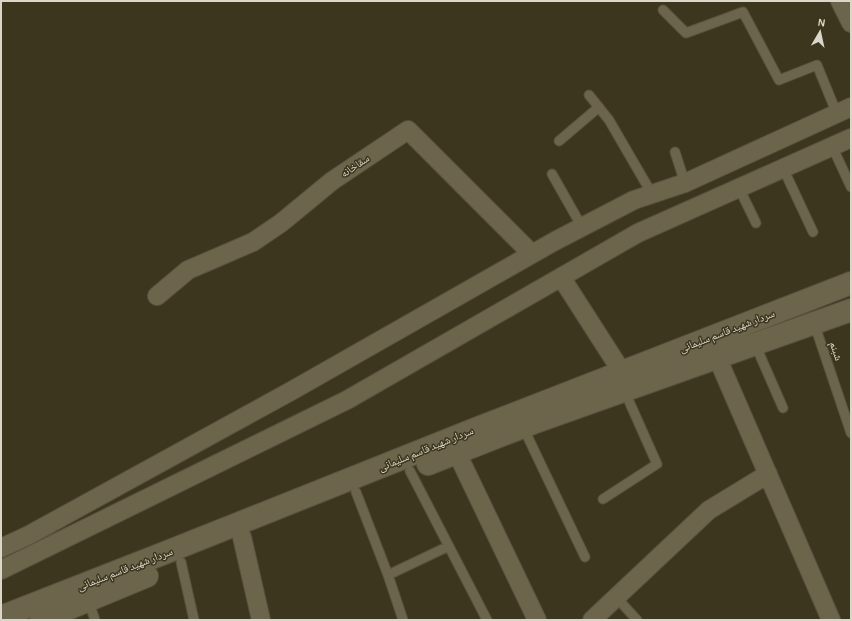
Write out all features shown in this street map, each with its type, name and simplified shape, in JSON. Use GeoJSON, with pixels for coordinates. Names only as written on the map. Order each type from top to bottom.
{"type":"FeatureCollection","features":[{"type":"Feature","properties":{"kind":"street"},"geometry":{"type":"LineString","coordinates":[[840,1],[851,23]]}},
{"type":"Feature","properties":{"kind":"street"},"geometry":{"type":"LineString","coordinates":[[1,548],[29,535],[293,390],[582,227],[634,200],[685,184],[844,110]]}},
{"type":"Feature","properties":{"kind":"street","name":"سقاخانه"},"geometry":{"type":"LineString","coordinates":[[157,296],[188,270],[253,242],[281,223],[332,181],[408,130],[532,254]]}},
{"type":"Feature","properties":{"kind":"street"},"geometry":{"type":"LineString","coordinates":[[1,570],[347,400],[638,233],[851,138]]}},
{"type":"Feature","properties":{"kind":"street"},"geometry":{"type":"LineString","coordinates":[[561,277],[623,381]]}},
{"type":"Feature","properties":{"kind":"street","name":"سردار شهید قاسم سلیمانی"},"geometry":{"type":"LineString","coordinates":[[41,620],[92,610],[181,562],[523,427],[623,381],[850,287]]}},
{"type":"Feature","properties":{"kind":"street","name":"سردار شهید قاسم سلیمانی"},"geometry":{"type":"LineString","coordinates":[[1,617],[478,428],[623,381],[718,357],[851,310]]}},
{"type":"Feature","properties":{"kind":"street"},"geometry":{"type":"LineString","coordinates":[[718,357],[831,620]]}},
{"type":"Feature","properties":{"kind":"street"},"geometry":{"type":"LineString","coordinates":[[457,453],[537,620]]}},
{"type":"Feature","properties":{"kind":"street"},"geometry":{"type":"LineString","coordinates":[[592,620],[709,510],[768,474]]}},
{"type":"Feature","properties":{"kind":"street"},"geometry":{"type":"LineString","coordinates":[[242,537],[261,620]]}},
{"type":"Feature","properties":{"kind":"lane"},"geometry":{"type":"LineString","coordinates":[[662,10],[686,33],[743,12],[779,80],[817,65],[844,110]]}},
{"type":"Feature","properties":{"kind":"lane"},"geometry":{"type":"LineString","coordinates":[[589,95],[609,120],[652,194]]}},
{"type":"Feature","properties":{"kind":"lane"},"geometry":{"type":"LineString","coordinates":[[558,142],[599,107]]}},
{"type":"Feature","properties":{"kind":"lane"},"geometry":{"type":"LineString","coordinates":[[832,146],[851,187]]}},
{"type":"Feature","properties":{"kind":"lane"},"geometry":{"type":"LineString","coordinates":[[675,152],[685,184]]}},
{"type":"Feature","properties":{"kind":"lane"},"geometry":{"type":"LineString","coordinates":[[783,168],[814,232]]}},
{"type":"Feature","properties":{"kind":"lane"},"geometry":{"type":"LineString","coordinates":[[552,174],[582,227]]}},
{"type":"Feature","properties":{"kind":"lane"},"geometry":{"type":"LineString","coordinates":[[739,188],[756,223]]}},
{"type":"Feature","properties":{"kind":"lane","name":"شبنم"},"geometry":{"type":"LineString","coordinates":[[814,323],[851,433]]}},
{"type":"Feature","properties":{"kind":"lane"},"geometry":{"type":"LineString","coordinates":[[755,344],[783,408]]}},
{"type":"Feature","properties":{"kind":"lane"},"geometry":{"type":"LineString","coordinates":[[603,499],[657,464],[623,381]]}},
{"type":"Feature","properties":{"kind":"lane"},"geometry":{"type":"LineString","coordinates":[[523,427],[585,557]]}},
{"type":"Feature","properties":{"kind":"lane"},"geometry":{"type":"LineString","coordinates":[[410,471],[487,620]]}},
{"type":"Feature","properties":{"kind":"lane"},"geometry":{"type":"LineString","coordinates":[[356,492],[388,575],[403,620]]}},
{"type":"Feature","properties":{"kind":"lane"},"geometry":{"type":"LineString","coordinates":[[388,575],[449,546]]}},
{"type":"Feature","properties":{"kind":"lane"},"geometry":{"type":"LineString","coordinates":[[181,562],[194,620]]}},
{"type":"Feature","properties":{"kind":"lane"},"geometry":{"type":"LineString","coordinates":[[616,597],[637,620]]}}]}
